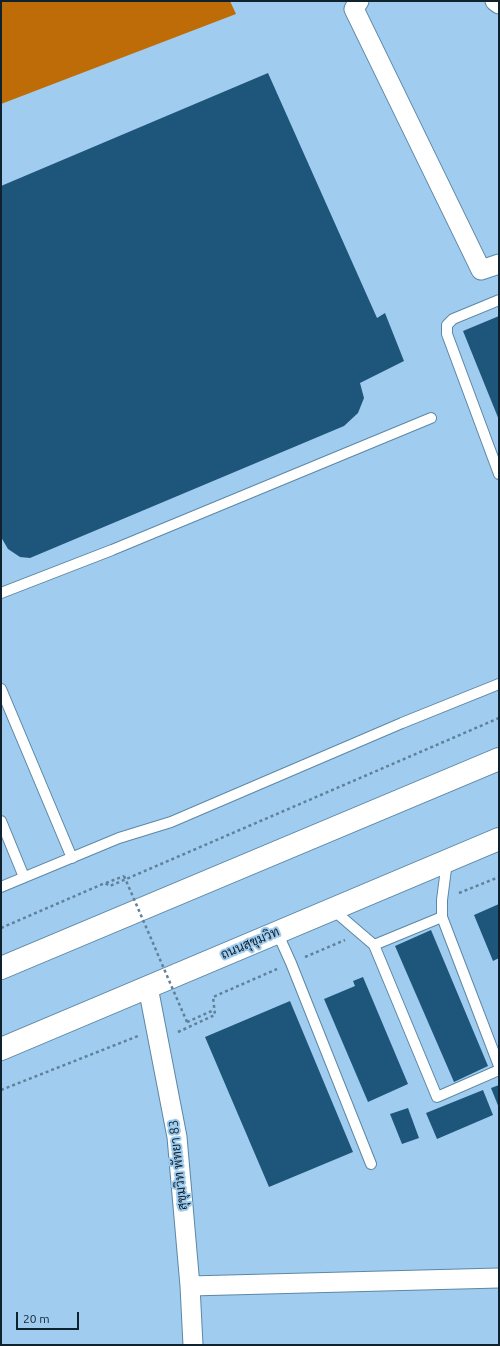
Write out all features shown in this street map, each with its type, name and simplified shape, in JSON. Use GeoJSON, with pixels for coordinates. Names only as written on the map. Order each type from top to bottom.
{"type":"FeatureCollection","features":[{"type":"Feature","properties":{"kind":"highway"},"geometry":{"type":"LineString","coordinates":[[1,968],[499,759]]}},
{"type":"Feature","properties":{"kind":"highway","name":"ถนนสุขุมวิท"},"geometry":{"type":"LineString","coordinates":[[1,1048],[499,839]]}},
{"type":"Feature","properties":{"kind":"street"},"geometry":{"type":"LineString","coordinates":[[359,1],[354,9],[481,270],[499,264]]}},
{"type":"Feature","properties":{"kind":"street"},"geometry":{"type":"LineString","coordinates":[[495,1],[499,4]]}},
{"type":"Feature","properties":{"kind":"street","name":"สุขุมวิท พัทยา 83"},"geometry":{"type":"LineString","coordinates":[[148,986],[177,1137],[190,1286],[193,1345]]}},
{"type":"Feature","properties":{"kind":"street"},"geometry":{"type":"LineString","coordinates":[[190,1286],[499,1278]]}},
{"type":"Feature","properties":{"kind":"lane"},"geometry":{"type":"LineString","coordinates":[[499,300],[452,319],[447,325],[448,334],[499,474]]}},
{"type":"Feature","properties":{"kind":"lane"},"geometry":{"type":"LineString","coordinates":[[1,593],[79,564],[431,418]]}},
{"type":"Feature","properties":{"kind":"lane"},"geometry":{"type":"LineString","coordinates":[[1,887],[119,838],[171,822],[402,723],[499,684]]}},
{"type":"Feature","properties":{"kind":"lane"},"geometry":{"type":"LineString","coordinates":[[1,689],[72,858]]}},
{"type":"Feature","properties":{"kind":"lane"},"geometry":{"type":"LineString","coordinates":[[1,821],[24,877]]}},
{"type":"Feature","properties":{"kind":"lane"},"geometry":{"type":"LineString","coordinates":[[447,860],[442,900],[442,917],[499,1066]]}},
{"type":"Feature","properties":{"kind":"lane"},"geometry":{"type":"LineString","coordinates":[[332,909],[374,945],[437,1097],[499,1070]]}},
{"type":"Feature","properties":{"kind":"lane"},"geometry":{"type":"LineString","coordinates":[[374,945],[442,917]]}},
{"type":"Feature","properties":{"kind":"lane"},"geometry":{"type":"LineString","coordinates":[[277,932],[291,963],[371,1164]]}},
{"type":"Feature","properties":{"kind":"path"},"geometry":{"type":"LineString","coordinates":[[105,884],[110,886],[499,718]]}},
{"type":"Feature","properties":{"kind":"path"},"geometry":{"type":"LineString","coordinates":[[1,928],[124,876],[187,1022],[214,1010]]}},
{"type":"Feature","properties":{"kind":"path"},"geometry":{"type":"LineString","coordinates":[[442,900],[499,876]]}},
{"type":"Feature","properties":{"kind":"path"},"geometry":{"type":"LineString","coordinates":[[1,1090],[139,1036],[148,1046],[214,1015],[213,997],[360,933]]}},
{"type":"Feature","properties":{"kind":"shaded area"},"geometry":{"type":"Polygon","coordinates":[[[1,1],[230,1],[236,14],[1,104],[1,1]]]}},
{"type":"Feature","properties":{"kind":"building"},"geometry":{"type":"Polygon","coordinates":[[[268,73],[377,318],[385,313],[404,361],[360,383],[364,398],[358,413],[344,426],[30,558],[20,557],[8,549],[1,537],[1,186],[268,73]]]}},
{"type":"Feature","properties":{"kind":"building"},"geometry":{"type":"Polygon","coordinates":[[[499,316],[499,420],[463,331],[499,316]]]}},
{"type":"Feature","properties":{"kind":"building"},"geometry":{"type":"Polygon","coordinates":[[[499,904],[499,958],[493,961],[474,915],[499,904]]]}},
{"type":"Feature","properties":{"kind":"building"},"geometry":{"type":"Polygon","coordinates":[[[431,930],[488,1066],[454,1082],[395,946],[431,930]]]}},
{"type":"Feature","properties":{"kind":"building"},"geometry":{"type":"Polygon","coordinates":[[[363,977],[408,1084],[368,1102],[324,999],[355,986],[353,981],[363,977]]]}},
{"type":"Feature","properties":{"kind":"building"},"geometry":{"type":"Polygon","coordinates":[[[290,1001],[353,1152],[269,1187],[205,1037],[290,1001]]]}},
{"type":"Feature","properties":{"kind":"building"},"geometry":{"type":"Polygon","coordinates":[[[499,1085],[499,1108],[491,1088],[499,1085]]]}},
{"type":"Feature","properties":{"kind":"building"},"geometry":{"type":"Polygon","coordinates":[[[483,1090],[493,1115],[437,1139],[426,1113],[483,1090]]]}},
{"type":"Feature","properties":{"kind":"building"},"geometry":{"type":"Polygon","coordinates":[[[408,1108],[419,1138],[402,1144],[390,1114],[408,1108]]]}}]}
